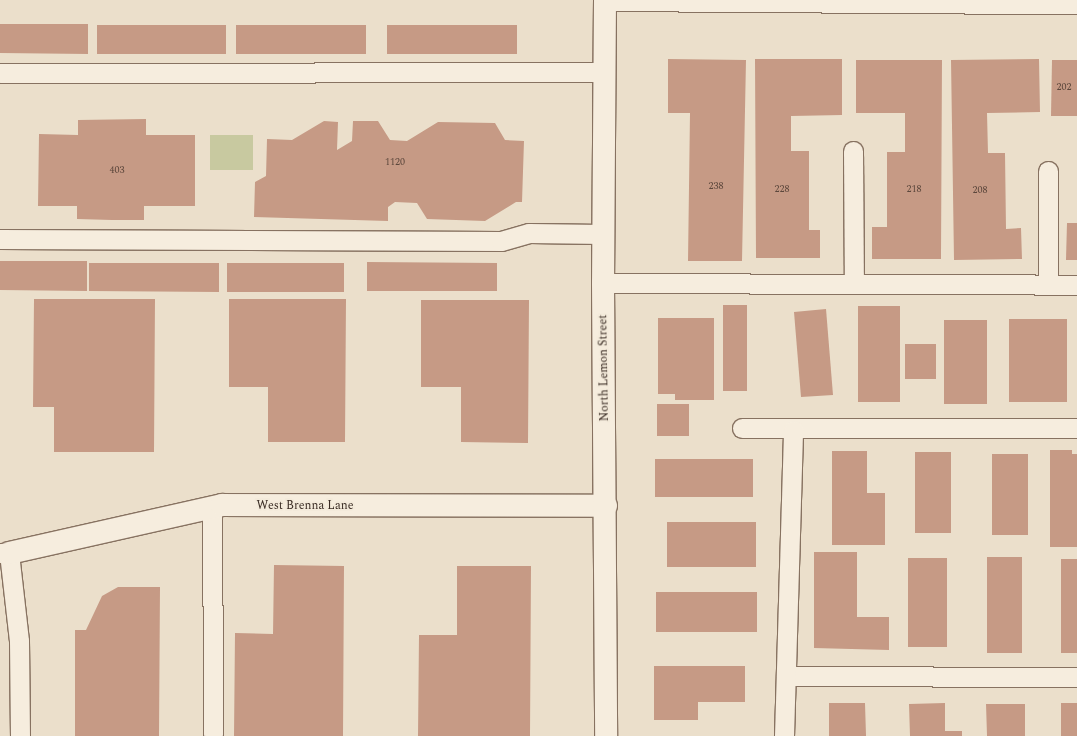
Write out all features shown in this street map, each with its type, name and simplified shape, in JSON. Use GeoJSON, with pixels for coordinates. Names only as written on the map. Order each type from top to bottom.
{"type":"FeatureCollection","features":[{"type":"Feature","properties":{"kind":"street"},"geometry":{"type":"LineString","coordinates":[[606,0],[1077,2]]}},
{"type":"Feature","properties":{"kind":"street","name":"North Lemon Street"},"geometry":{"type":"LineString","coordinates":[[606,0],[602,234],[606,506],[606,736]]}},
{"type":"Feature","properties":{"kind":"street","name":"West Brenna Lane"},"geometry":{"type":"LineString","coordinates":[[5,553],[212,508],[606,506]]}},
{"type":"Feature","properties":{"kind":"lane"},"geometry":{"type":"LineString","coordinates":[[0,73],[604,72]]}},
{"type":"Feature","properties":{"kind":"lane"},"geometry":{"type":"LineString","coordinates":[[853,152],[854,284]]}},
{"type":"Feature","properties":{"kind":"lane"},"geometry":{"type":"LineString","coordinates":[[1048,171],[1048,285]]}},
{"type":"Feature","properties":{"kind":"lane"},"geometry":{"type":"LineString","coordinates":[[0,239],[500,241],[529,233],[602,234]]}},
{"type":"Feature","properties":{"kind":"lane"},"geometry":{"type":"LineString","coordinates":[[602,283],[1077,285]]}},
{"type":"Feature","properties":{"kind":"lane"},"geometry":{"type":"LineString","coordinates":[[742,428],[793,430],[1077,428]]}},
{"type":"Feature","properties":{"kind":"lane"},"geometry":{"type":"LineString","coordinates":[[784,736],[787,676],[793,430]]}},
{"type":"Feature","properties":{"kind":"lane"},"geometry":{"type":"LineString","coordinates":[[212,508],[214,734]]}},
{"type":"Feature","properties":{"kind":"lane"},"geometry":{"type":"LineString","coordinates":[[5,553],[19,641],[20,736]]}},
{"type":"Feature","properties":{"kind":"lane"},"geometry":{"type":"LineString","coordinates":[[787,676],[1077,677]]}},
{"type":"Feature","properties":{"kind":"green space"},"geometry":{"type":"Polygon","coordinates":[[[210,135],[253,135],[253,170],[210,170],[210,135]]]}},
{"type":"Feature","properties":{"kind":"building"},"geometry":{"type":"Polygon","coordinates":[[[0,24],[88,24],[88,54],[0,53],[0,24]]]}},
{"type":"Feature","properties":{"kind":"building"},"geometry":{"type":"Polygon","coordinates":[[[97,25],[226,25],[226,54],[97,54],[97,25]]]}},
{"type":"Feature","properties":{"kind":"building"},"geometry":{"type":"Polygon","coordinates":[[[236,25],[366,25],[366,54],[236,54],[236,25]]]}},
{"type":"Feature","properties":{"kind":"building"},"geometry":{"type":"Polygon","coordinates":[[[387,25],[517,25],[517,54],[387,54],[387,25]]]}},
{"type":"Feature","properties":{"kind":"building"},"geometry":{"type":"Polygon","coordinates":[[[668,59],[746,60],[742,261],[688,261],[690,113],[668,113],[668,59]]]}},
{"type":"Feature","properties":{"kind":"building"},"geometry":{"type":"Polygon","coordinates":[[[755,59],[842,59],[842,115],[791,116],[791,151],[809,151],[809,230],[820,230],[820,258],[756,258],[755,59]]]}},
{"type":"Feature","properties":{"kind":"building"},"geometry":{"type":"Polygon","coordinates":[[[1039,59],[1040,112],[987,113],[988,153],[1005,153],[1006,229],[1021,228],[1022,259],[954,260],[951,60],[1039,59]]]}},
{"type":"Feature","properties":{"kind":"building"},"geometry":{"type":"Polygon","coordinates":[[[856,60],[942,60],[941,259],[872,259],[872,227],[887,227],[887,152],[905,152],[905,113],[856,113],[856,60]]]}},
{"type":"Feature","properties":{"kind":"building"},"geometry":{"type":"Polygon","coordinates":[[[1052,60],[1077,60],[1077,116],[1051,116],[1052,60]]]}},
{"type":"Feature","properties":{"kind":"building"},"geometry":{"type":"Polygon","coordinates":[[[146,119],[146,135],[195,135],[195,206],[144,206],[144,220],[112,220],[77,219],[77,206],[38,206],[39,134],[78,135],[78,120],[146,119]]]}},
{"type":"Feature","properties":{"kind":"building"},"geometry":{"type":"Polygon","coordinates":[[[324,121],[338,122],[337,150],[352,141],[353,121],[378,121],[390,140],[407,141],[438,122],[495,123],[505,140],[524,141],[522,202],[516,202],[485,221],[427,219],[417,203],[395,202],[388,207],[388,221],[254,217],[255,182],[266,176],[267,139],[292,140],[324,121]]]}},
{"type":"Feature","properties":{"kind":"building"},"geometry":{"type":"Polygon","coordinates":[[[1067,223],[1077,223],[1077,260],[1066,260],[1067,223]]]}},
{"type":"Feature","properties":{"kind":"building"},"geometry":{"type":"Polygon","coordinates":[[[0,261],[87,261],[87,291],[0,290],[0,261]]]}},
{"type":"Feature","properties":{"kind":"building"},"geometry":{"type":"Polygon","coordinates":[[[367,262],[497,263],[497,291],[367,291],[367,262]]]}},
{"type":"Feature","properties":{"kind":"building"},"geometry":{"type":"Polygon","coordinates":[[[89,263],[219,263],[219,292],[89,291],[89,263]]]}},
{"type":"Feature","properties":{"kind":"building"},"geometry":{"type":"Polygon","coordinates":[[[227,263],[344,263],[344,292],[227,292],[227,263]]]}},
{"type":"Feature","properties":{"kind":"building"},"geometry":{"type":"Polygon","coordinates":[[[34,299],[155,299],[154,452],[54,452],[54,407],[33,407],[34,299]]]}},
{"type":"Feature","properties":{"kind":"building"},"geometry":{"type":"Polygon","coordinates":[[[229,299],[346,299],[345,442],[268,442],[268,387],[229,387],[229,299]]]}},
{"type":"Feature","properties":{"kind":"building"},"geometry":{"type":"Polygon","coordinates":[[[421,300],[529,300],[528,443],[461,442],[461,387],[421,387],[421,300]]]}},
{"type":"Feature","properties":{"kind":"building"},"geometry":{"type":"Polygon","coordinates":[[[723,305],[747,305],[747,391],[723,391],[723,305]]]}},
{"type":"Feature","properties":{"kind":"building"},"geometry":{"type":"Polygon","coordinates":[[[858,306],[900,306],[900,402],[858,402],[858,306]]]}},
{"type":"Feature","properties":{"kind":"building"},"geometry":{"type":"Polygon","coordinates":[[[826,309],[833,395],[801,397],[794,312],[826,309]]]}},
{"type":"Feature","properties":{"kind":"building"},"geometry":{"type":"Polygon","coordinates":[[[658,318],[714,318],[714,400],[675,400],[675,394],[658,394],[658,318]]]}},
{"type":"Feature","properties":{"kind":"building"},"geometry":{"type":"Polygon","coordinates":[[[1009,319],[1067,319],[1067,402],[1009,402],[1009,319]]]}},
{"type":"Feature","properties":{"kind":"building"},"geometry":{"type":"Polygon","coordinates":[[[944,320],[987,320],[987,404],[944,404],[944,320]]]}},
{"type":"Feature","properties":{"kind":"building"},"geometry":{"type":"Polygon","coordinates":[[[905,344],[936,344],[936,379],[905,379],[905,344]]]}},
{"type":"Feature","properties":{"kind":"building"},"geometry":{"type":"Polygon","coordinates":[[[657,404],[689,404],[689,436],[657,436],[657,404]]]}},
{"type":"Feature","properties":{"kind":"building"},"geometry":{"type":"Polygon","coordinates":[[[1050,450],[1072,450],[1072,454],[1077,454],[1077,547],[1050,547],[1050,450]]]}},
{"type":"Feature","properties":{"kind":"building"},"geometry":{"type":"Polygon","coordinates":[[[832,451],[867,451],[867,493],[885,493],[885,545],[832,545],[832,451]]]}},
{"type":"Feature","properties":{"kind":"building"},"geometry":{"type":"Polygon","coordinates":[[[915,452],[951,452],[951,533],[915,533],[915,452]]]}},
{"type":"Feature","properties":{"kind":"building"},"geometry":{"type":"Polygon","coordinates":[[[992,454],[1028,454],[1028,535],[992,535],[992,454]]]}},
{"type":"Feature","properties":{"kind":"building"},"geometry":{"type":"Polygon","coordinates":[[[655,459],[753,459],[753,497],[655,497],[655,459]]]}},
{"type":"Feature","properties":{"kind":"building"},"geometry":{"type":"Polygon","coordinates":[[[667,522],[756,522],[756,567],[667,567],[667,522]]]}},
{"type":"Feature","properties":{"kind":"building"},"geometry":{"type":"Polygon","coordinates":[[[814,552],[857,552],[857,617],[889,617],[889,650],[814,648],[814,552]]]}},
{"type":"Feature","properties":{"kind":"building"},"geometry":{"type":"Polygon","coordinates":[[[987,557],[1022,557],[1022,653],[987,653],[987,557]]]}},
{"type":"Feature","properties":{"kind":"building"},"geometry":{"type":"Polygon","coordinates":[[[908,558],[947,558],[947,647],[908,647],[908,558]]]}},
{"type":"Feature","properties":{"kind":"building"},"geometry":{"type":"Polygon","coordinates":[[[1061,559],[1077,559],[1077,653],[1061,653],[1061,559]]]}},
{"type":"Feature","properties":{"kind":"building"},"geometry":{"type":"Polygon","coordinates":[[[274,565],[344,566],[343,736],[234,736],[235,633],[273,634],[274,565]]]}},
{"type":"Feature","properties":{"kind":"building"},"geometry":{"type":"Polygon","coordinates":[[[457,566],[531,566],[530,736],[418,736],[419,635],[457,635],[457,566]]]}},
{"type":"Feature","properties":{"kind":"building"},"geometry":{"type":"Polygon","coordinates":[[[118,587],[160,587],[159,736],[75,736],[75,630],[86,630],[102,596],[118,587]]]}},
{"type":"Feature","properties":{"kind":"building"},"geometry":{"type":"Polygon","coordinates":[[[656,592],[757,592],[757,632],[656,632],[656,592]]]}},
{"type":"Feature","properties":{"kind":"building"},"geometry":{"type":"Polygon","coordinates":[[[654,666],[745,666],[745,702],[698,702],[698,720],[654,720],[654,666]]]}},
{"type":"Feature","properties":{"kind":"building"},"geometry":{"type":"Polygon","coordinates":[[[829,703],[865,703],[866,736],[829,736],[829,703]]]}},
{"type":"Feature","properties":{"kind":"building"},"geometry":{"type":"Polygon","coordinates":[[[945,703],[945,731],[962,731],[962,736],[910,736],[909,704],[945,703]]]}},
{"type":"Feature","properties":{"kind":"building"},"geometry":{"type":"Polygon","coordinates":[[[1061,703],[1077,703],[1077,736],[1061,736],[1061,703]]]}},
{"type":"Feature","properties":{"kind":"building"},"geometry":{"type":"Polygon","coordinates":[[[986,704],[1025,704],[1025,736],[987,736],[986,704]]]}}]}
